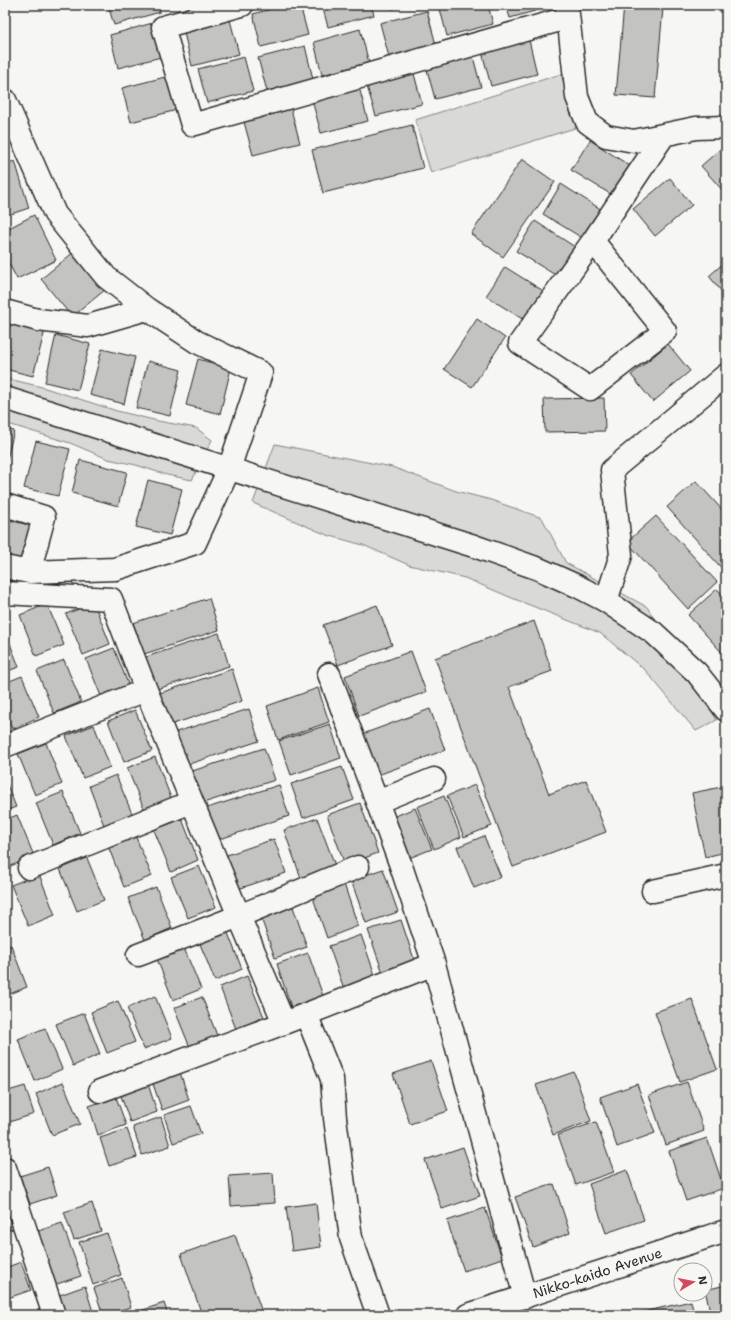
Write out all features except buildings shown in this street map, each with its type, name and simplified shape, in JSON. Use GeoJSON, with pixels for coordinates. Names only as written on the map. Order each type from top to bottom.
{"type":"FeatureCollection","features":[{"type":"Feature","properties":{"kind":"street"},"geometry":{"type":"LineString","coordinates":[[242,5],[163,27],[192,125],[567,12],[577,97],[587,122],[606,136],[634,141],[696,128],[726,127]]}},
{"type":"Feature","properties":{"kind":"street"},"geometry":{"type":"LineString","coordinates":[[5,100],[55,214],[106,277],[147,309],[197,342],[261,373],[228,469],[195,543],[116,569],[29,572],[5,567]]}},
{"type":"Feature","properties":{"kind":"street"},"geometry":{"type":"LineString","coordinates":[[592,241],[665,331],[590,389],[520,343],[664,135]]}},
{"type":"Feature","properties":{"kind":"street"},"geometry":{"type":"LineString","coordinates":[[5,311],[38,320],[88,326],[147,309]]}},
{"type":"Feature","properties":{"kind":"street"},"geometry":{"type":"LineString","coordinates":[[606,601],[621,555],[612,470],[726,374]]}},
{"type":"Feature","properties":{"kind":"street"},"geometry":{"type":"LineString","coordinates":[[5,398],[481,548],[539,569],[606,601],[654,633],[698,673],[726,710]]}},
{"type":"Feature","properties":{"kind":"street"},"geometry":{"type":"LineString","coordinates":[[5,505],[44,517],[29,572]]}},
{"type":"Feature","properties":{"kind":"street"},"geometry":{"type":"LineString","coordinates":[[5,593],[111,599],[191,802],[284,1023]]}},
{"type":"Feature","properties":{"kind":"street"},"geometry":{"type":"LineString","coordinates":[[329,674],[400,863],[434,964],[525,1297]]}},
{"type":"Feature","properties":{"kind":"street"},"geometry":{"type":"LineString","coordinates":[[5,746],[146,690]]}},
{"type":"Feature","properties":{"kind":"street"},"geometry":{"type":"LineString","coordinates":[[377,802],[434,779]]}},
{"type":"Feature","properties":{"kind":"street"},"geometry":{"type":"LineString","coordinates":[[29,868],[191,802]]}},
{"type":"Feature","properties":{"kind":"street"},"geometry":{"type":"LineString","coordinates":[[138,955],[239,916],[358,867]]}},
{"type":"Feature","properties":{"kind":"street"},"geometry":{"type":"LineString","coordinates":[[653,891],[726,875]]}},
{"type":"Feature","properties":{"kind":"street"},"geometry":{"type":"LineString","coordinates":[[100,1091],[284,1023],[434,964]]}},
{"type":"Feature","properties":{"kind":"street"},"geometry":{"type":"LineString","coordinates":[[306,1014],[332,1079],[335,1118],[351,1238],[378,1315]]}},
{"type":"Feature","properties":{"kind":"street"},"geometry":{"type":"LineString","coordinates":[[5,1168],[54,1315]]}},
{"type":"Feature","properties":{"kind":"street","name":"Nikko-kaido Avenue"},"geometry":{"type":"LineString","coordinates":[[468,1315],[726,1231]]}},
{"type":"Feature","properties":{"kind":"shaded area"},"geometry":{"type":"Polygon","coordinates":[[[561,74],[578,127],[431,173],[415,120],[561,74]]]}},
{"type":"Feature","properties":{"kind":"shaded area"},"geometry":{"type":"Polygon","coordinates":[[[5,378],[42,387],[117,411],[196,428],[212,440],[192,480],[167,475],[136,465],[108,459],[70,443],[5,423],[5,378]]]}},
{"type":"Feature","properties":{"kind":"shaded area"},"geometry":{"type":"Polygon","coordinates":[[[275,444],[392,467],[456,491],[491,500],[542,518],[566,563],[647,607],[717,720],[696,731],[646,671],[600,633],[465,578],[409,565],[363,545],[327,535],[253,503],[275,444]]]}}]}
